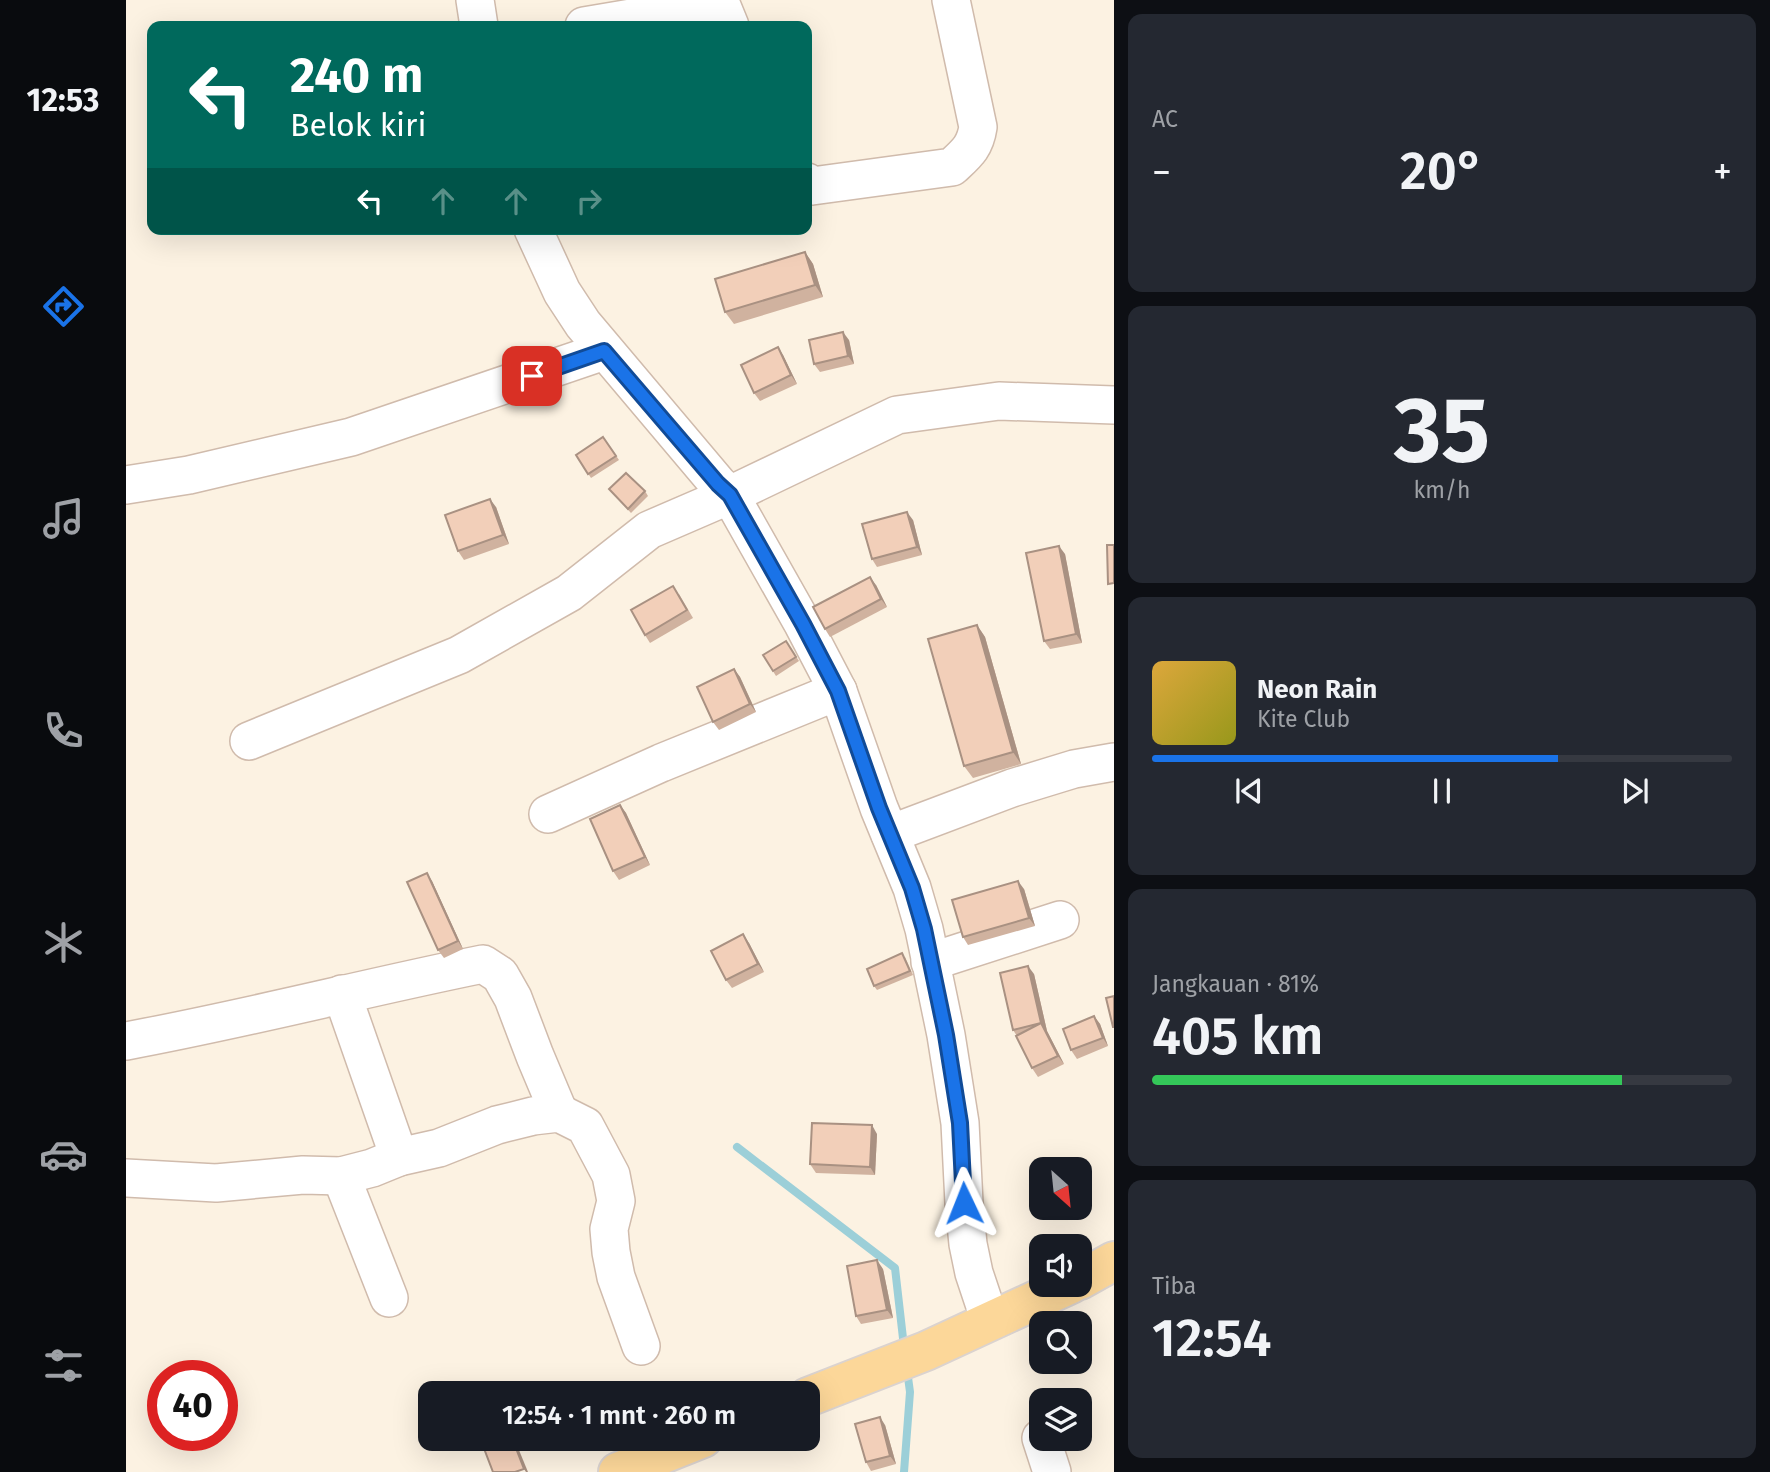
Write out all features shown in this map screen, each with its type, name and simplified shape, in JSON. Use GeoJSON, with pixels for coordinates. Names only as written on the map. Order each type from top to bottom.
{"type":"FeatureCollection","features":[{"type":"Feature","properties":{"kind":"main road"},"geometry":{"type":"LineString","coordinates":[[1092,1273],[1114,1261]]}},
{"type":"Feature","properties":{"kind":"main road"},"geometry":{"type":"LineString","coordinates":[[820,1392],[926,1351],[1043,1297]]}},
{"type":"Feature","properties":{"kind":"main road"},"geometry":{"type":"LineString","coordinates":[[620,1472],[671,1451]]}},
{"type":"Feature","properties":{"kind":"street"},"geometry":{"type":"LineString","coordinates":[[475,0],[478,21]]}},
{"type":"Feature","properties":{"kind":"street"},"geometry":{"type":"LineString","coordinates":[[812,186],[952,167],[976,141],[978,127],[951,0]]}},
{"type":"Feature","properties":{"kind":"street"},"geometry":{"type":"LineString","coordinates":[[614,21],[707,9],[728,10]]}},
{"type":"Feature","properties":{"kind":"street"},"geometry":{"type":"LineString","coordinates":[[536,235],[562,292],[583,324],[730,495],[838,691],[879,808],[912,888],[924,929],[946,1035],[960,1123],[968,1244],[974,1273],[990,1321]]}},
{"type":"Feature","properties":{"kind":"street"},"geometry":{"type":"LineString","coordinates":[[126,485],[189,475],[351,437],[604,351]]}},
{"type":"Feature","properties":{"kind":"street"},"geometry":{"type":"LineString","coordinates":[[249,741],[459,655],[569,593],[649,530],[730,495],[897,415],[999,401],[1114,405]]}},
{"type":"Feature","properties":{"kind":"street"},"geometry":{"type":"LineString","coordinates":[[548,814],[661,763],[838,691]]}},
{"type":"Feature","properties":{"kind":"street"},"geometry":{"type":"LineString","coordinates":[[890,834],[1012,788],[1074,769],[1114,762]]}},
{"type":"Feature","properties":{"kind":"street"},"geometry":{"type":"LineString","coordinates":[[930,962],[1060,920]]}},
{"type":"Feature","properties":{"kind":"street"},"geometry":{"type":"LineString","coordinates":[[126,1041],[483,964],[499,975],[513,998],[559,1112]]}},
{"type":"Feature","properties":{"kind":"street"},"geometry":{"type":"LineString","coordinates":[[342,994],[399,1157]]}},
{"type":"Feature","properties":{"kind":"street"},"geometry":{"type":"LineString","coordinates":[[126,1178],[216,1183],[303,1175],[341,1176],[399,1157],[439,1148],[497,1125],[559,1112],[585,1126],[611,1175],[616,1201],[610,1229],[611,1252],[616,1277],[641,1346]]}},
{"type":"Feature","properties":{"kind":"street"},"geometry":{"type":"LineString","coordinates":[[341,1176],[389,1298]]}},
{"type":"Feature","properties":{"kind":"street"},"geometry":{"type":"LineString","coordinates":[[1045,1451],[1052,1472]]}},
{"type":"Feature","properties":{"kind":"building"},"geometry":{"type":"Polygon","coordinates":[[[805,252],[815,285],[725,312],[715,279],[805,252]]]}},
{"type":"Feature","properties":{"kind":"building"},"geometry":{"type":"Polygon","coordinates":[[[843,332],[848,356],[814,364],[809,340],[843,332]]]}},
{"type":"Feature","properties":{"kind":"building"},"geometry":{"type":"Polygon","coordinates":[[[778,347],[791,375],[754,393],[741,365],[778,347]]]}},
{"type":"Feature","properties":{"kind":"building"},"geometry":{"type":"Polygon","coordinates":[[[603,437],[616,456],[588,474],[576,455],[603,437]]]}},
{"type":"Feature","properties":{"kind":"building"},"geometry":{"type":"Polygon","coordinates":[[[626,473],[645,491],[628,509],[609,489],[626,473]]]}},
{"type":"Feature","properties":{"kind":"building"},"geometry":{"type":"Polygon","coordinates":[[[490,499],[503,535],[458,551],[445,515],[490,499]]]}},
{"type":"Feature","properties":{"kind":"building"},"geometry":{"type":"Polygon","coordinates":[[[907,512],[917,547],[872,559],[862,524],[907,512]]]}},
{"type":"Feature","properties":{"kind":"building"},"geometry":{"type":"Polygon","coordinates":[[[1107,545],[1114,545],[1114,583],[1108,584],[1107,545]]]}},
{"type":"Feature","properties":{"kind":"building"},"geometry":{"type":"Polygon","coordinates":[[[1059,546],[1076,634],[1044,641],[1026,553],[1059,546]]]}},
{"type":"Feature","properties":{"kind":"building"},"geometry":{"type":"Polygon","coordinates":[[[870,577],[881,599],[825,629],[813,607],[870,577]]]}},
{"type":"Feature","properties":{"kind":"building"},"geometry":{"type":"Polygon","coordinates":[[[673,586],[687,610],[645,635],[631,610],[673,586]]]}},
{"type":"Feature","properties":{"kind":"building"},"geometry":{"type":"Polygon","coordinates":[[[977,625],[1013,752],[964,766],[928,639],[977,625]]]}},
{"type":"Feature","properties":{"kind":"building"},"geometry":{"type":"Polygon","coordinates":[[[786,641],[796,657],[773,671],[763,655],[786,641]]]}},
{"type":"Feature","properties":{"kind":"building"},"geometry":{"type":"Polygon","coordinates":[[[734,669],[750,704],[713,722],[697,687],[734,669]]]}},
{"type":"Feature","properties":{"kind":"building"},"geometry":{"type":"Polygon","coordinates":[[[620,805],[645,857],[613,871],[590,819],[620,805]]]}},
{"type":"Feature","properties":{"kind":"building"},"geometry":{"type":"Polygon","coordinates":[[[427,873],[458,941],[438,950],[407,882],[427,873]]]}},
{"type":"Feature","properties":{"kind":"building"},"geometry":{"type":"Polygon","coordinates":[[[1018,881],[1029,918],[963,937],[952,900],[1018,881]]]}},
{"type":"Feature","properties":{"kind":"building"},"geometry":{"type":"Polygon","coordinates":[[[743,934],[758,964],[726,980],[711,951],[743,934]]]}},
{"type":"Feature","properties":{"kind":"building"},"geometry":{"type":"Polygon","coordinates":[[[902,953],[910,971],[874,986],[867,969],[902,953]]]}},
{"type":"Feature","properties":{"kind":"building"},"geometry":{"type":"Polygon","coordinates":[[[1028,966],[1041,1023],[1013,1030],[1000,973],[1028,966]]]}},
{"type":"Feature","properties":{"kind":"building"},"geometry":{"type":"Polygon","coordinates":[[[1114,996],[1114,1027],[1113,1027],[1106,998],[1114,996]]]}},
{"type":"Feature","properties":{"kind":"building"},"geometry":{"type":"Polygon","coordinates":[[[1094,1016],[1103,1038],[1071,1050],[1063,1029],[1094,1016]]]}},
{"type":"Feature","properties":{"kind":"building"},"geometry":{"type":"Polygon","coordinates":[[[1041,1023],[1058,1056],[1032,1068],[1016,1036],[1041,1023]]]}},
{"type":"Feature","properties":{"kind":"building"},"geometry":{"type":"Polygon","coordinates":[[[812,1123],[872,1125],[870,1167],[810,1164],[812,1123]]]}},
{"type":"Feature","properties":{"kind":"building"},"geometry":{"type":"Polygon","coordinates":[[[877,1260],[887,1310],[856,1316],[847,1266],[877,1260]]]}},
{"type":"Feature","properties":{"kind":"building"},"geometry":{"type":"Polygon","coordinates":[[[880,1417],[890,1456],[866,1462],[855,1424],[880,1417]]]}},
{"type":"Feature","properties":{"kind":"building"},"geometry":{"type":"Polygon","coordinates":[[[485,1451],[517,1451],[524,1469],[515,1472],[493,1472],[485,1451]]]}},
{"type":"Feature","properties":{"kind":"waterway"},"geometry":{"type":"LineString","coordinates":[[737,1147],[895,1268],[904,1347]]}},
{"type":"Feature","properties":{"kind":"waterway"},"geometry":{"type":"LineString","coordinates":[[904,1472],[910,1392],[907,1370]]}},
{"type":"Feature","properties":{"kind":"route"},"geometry":{"type":"LineString","coordinates":[[532,376],[604,351],[730,495],[838,691],[879,808],[912,888],[924,929],[946,1035],[960,1123],[964,1203]]}}]}
